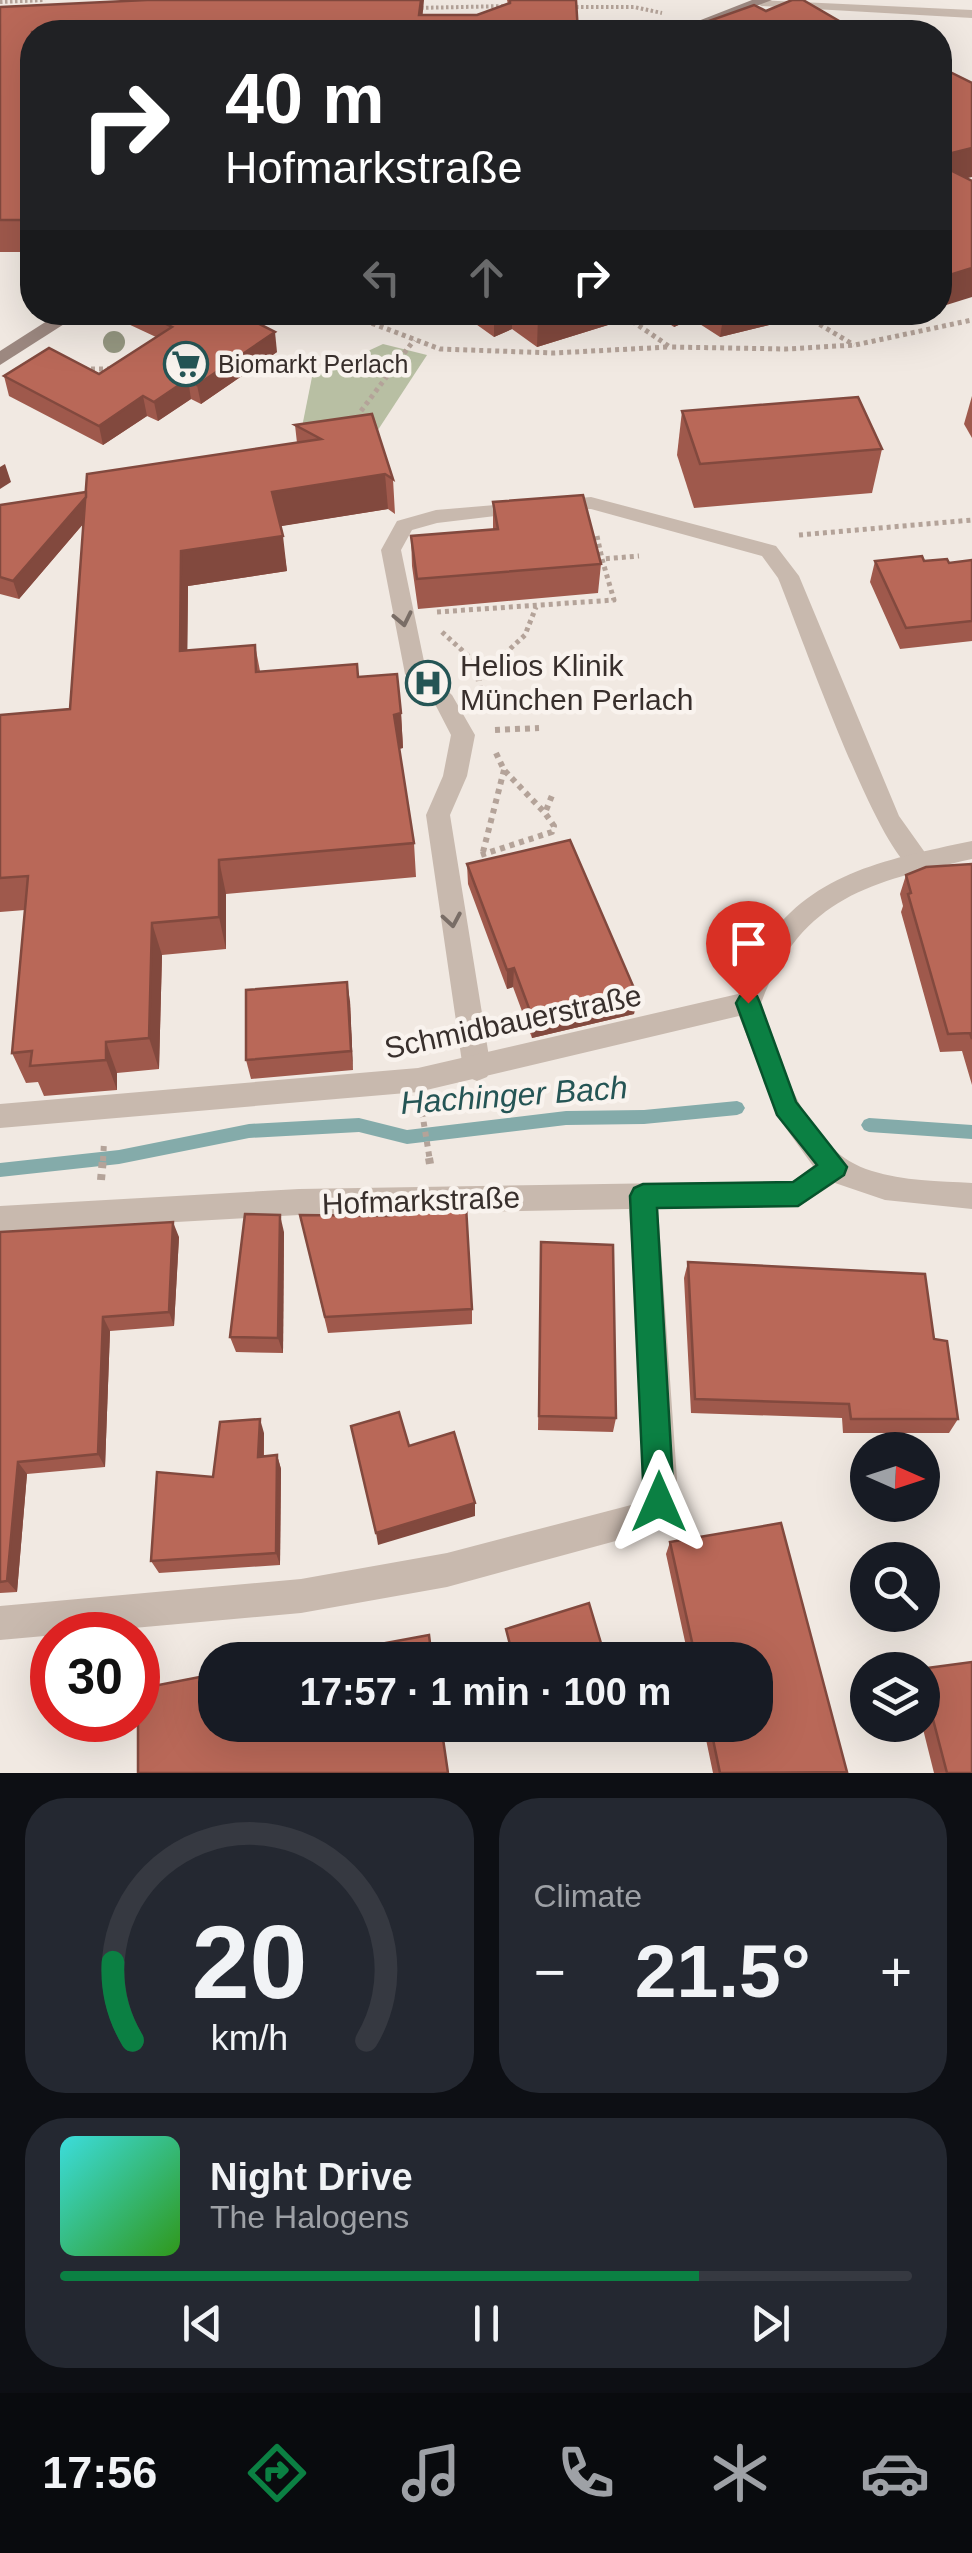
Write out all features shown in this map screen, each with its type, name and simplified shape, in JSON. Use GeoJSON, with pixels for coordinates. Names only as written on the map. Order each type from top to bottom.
{"type":"FeatureCollection","features":[{"type":"Feature","properties":{"kind":"main road"},"geometry":{"type":"LineString","coordinates":[[710,0],[763,1]]}},
{"type":"Feature","properties":{"kind":"main road"},"geometry":{"type":"LineString","coordinates":[[710,20],[763,1]]}},
{"type":"Feature","properties":{"kind":"main road"},"geometry":{"type":"LineString","coordinates":[[0,359],[53,325]]}},
{"type":"Feature","properties":{"kind":"street"},"geometry":{"type":"LineString","coordinates":[[881,0],[909,9]]}},
{"type":"Feature","properties":{"kind":"street"},"geometry":{"type":"LineString","coordinates":[[763,1],[972,14]]}},
{"type":"Feature","properties":{"kind":"street"},"geometry":{"type":"LineString","coordinates":[[477,1069],[446,888],[438,815],[456,776],[463,735],[444,701],[416,674],[391,550],[404,526],[436,517],[591,503],[769,551],[788,576],[889,820],[919,862]]}},
{"type":"Feature","properties":{"kind":"street"},"geometry":{"type":"LineString","coordinates":[[972,850],[919,862],[834,892],[782,930],[759,967],[748,1003],[786,1108],[834,1167],[869,1184],[972,1196]]}},
{"type":"Feature","properties":{"kind":"street","name":"Schmidbauerstraße"},"geometry":{"type":"LineString","coordinates":[[0,1116],[418,1080],[748,1003]]}},
{"type":"Feature","properties":{"kind":"street","name":"Hofmarkstraße"},"geometry":{"type":"LineString","coordinates":[[0,1219],[99,1211],[798,1194],[834,1167]]}},
{"type":"Feature","properties":{"kind":"street"},"geometry":{"type":"LineString","coordinates":[[0,1622],[302,1596],[447,1570],[644,1518],[659,1502],[660,1480],[643,1196]]}},
{"type":"Feature","properties":{"kind":"path"},"geometry":{"type":"LineString","coordinates":[[0,2],[44,0]]}},
{"type":"Feature","properties":{"kind":"path"},"geometry":{"type":"LineString","coordinates":[[407,8],[512,6]]}},
{"type":"Feature","properties":{"kind":"path"},"geometry":{"type":"LineString","coordinates":[[564,6],[657,10],[664,14],[663,20]]}},
{"type":"Feature","properties":{"kind":"path"},"geometry":{"type":"LineString","coordinates":[[375,325],[440,349],[540,353],[670,346],[786,350],[855,346],[950,325]]}},
{"type":"Feature","properties":{"kind":"path"},"geometry":{"type":"LineString","coordinates":[[638,325],[670,346]]}},
{"type":"Feature","properties":{"kind":"path"},"geometry":{"type":"LineString","coordinates":[[820,325],[855,346]]}},
{"type":"Feature","properties":{"kind":"path"},"geometry":{"type":"LineString","coordinates":[[29,340],[82,369],[120,368]]}},
{"type":"Feature","properties":{"kind":"path"},"geometry":{"type":"LineString","coordinates":[[362,411],[414,340]]}},
{"type":"Feature","properties":{"kind":"path"},"geometry":{"type":"LineString","coordinates":[[782,536],[972,520]]}},
{"type":"Feature","properties":{"kind":"path"},"geometry":{"type":"LineString","coordinates":[[401,614],[614,600],[602,559],[639,556]]}},
{"type":"Feature","properties":{"kind":"path"},"geometry":{"type":"LineString","coordinates":[[481,676],[525,635],[536,607]]}},
{"type":"Feature","properties":{"kind":"path"},"geometry":{"type":"LineString","coordinates":[[484,730],[538,728]]}},
{"type":"Feature","properties":{"kind":"path"},"geometry":{"type":"LineString","coordinates":[[483,853],[504,770]]}},
{"type":"Feature","properties":{"kind":"path"},"geometry":{"type":"LineString","coordinates":[[446,888],[483,853],[552,832],[554,826],[545,813],[553,794]]}},
{"type":"Feature","properties":{"kind":"path"},"geometry":{"type":"LineString","coordinates":[[423,1114],[429,1160]]}},
{"type":"Feature","properties":{"kind":"path"},"geometry":{"type":"LineString","coordinates":[[101,1179],[104,1145]]}},
{"type":"Feature","properties":{"kind":"green space"},"geometry":{"type":"Polygon","coordinates":[[[383,344],[427,355],[374,436],[298,447],[312,377],[383,344]]]}},
{"type":"Feature","properties":{"kind":"building"},"geometry":{"type":"Polygon","coordinates":[[[147,0],[421,0],[419,15],[477,15],[510,0],[576,0],[577,20],[20,20],[20,220],[0,220],[0,7],[147,0]]]}},
{"type":"Feature","properties":{"kind":"building"},"geometry":{"type":"Polygon","coordinates":[[[792,0],[803,0],[837,20],[712,20],[754,5],[766,11],[792,0]]]}},
{"type":"Feature","properties":{"kind":"building"},"geometry":{"type":"Polygon","coordinates":[[[952,73],[972,83],[972,148],[952,153],[952,73]]]}},
{"type":"Feature","properties":{"kind":"building"},"geometry":{"type":"Polygon","coordinates":[[[952,171],[972,181],[972,268],[952,274],[952,171]]]}},
{"type":"Feature","properties":{"kind":"building"},"geometry":{"type":"Polygon","coordinates":[[[168,325],[261,325],[275,332],[197,385],[188,379],[154,402],[143,396],[99,426],[4,376],[49,348],[99,374],[172,327],[168,325]]]}},
{"type":"Feature","properties":{"kind":"building"},"geometry":{"type":"Polygon","coordinates":[[[858,397],[882,449],[700,464],[682,411],[858,397]]]}},
{"type":"Feature","properties":{"kind":"building"},"geometry":{"type":"Polygon","coordinates":[[[372,414],[393,479],[385,474],[272,492],[283,536],[181,551],[180,651],[255,645],[256,672],[357,664],[358,677],[397,674],[401,713],[394,715],[414,843],[219,860],[219,917],[152,923],[149,1038],[106,1042],[106,1060],[30,1066],[32,1051],[12,1053],[28,876],[0,878],[0,715],[70,709],[87,474],[321,439],[295,425],[372,414]]]}},
{"type":"Feature","properties":{"kind":"building"},"geometry":{"type":"Polygon","coordinates":[[[86,492],[86,497],[13,581],[0,577],[0,505],[86,492]]]}},
{"type":"Feature","properties":{"kind":"building"},"geometry":{"type":"Polygon","coordinates":[[[583,495],[601,564],[417,579],[411,536],[498,529],[493,502],[583,495]]]}},
{"type":"Feature","properties":{"kind":"building"},"geometry":{"type":"Polygon","coordinates":[[[922,556],[924,561],[947,559],[949,563],[972,560],[972,621],[906,628],[875,561],[922,556]]]}},
{"type":"Feature","properties":{"kind":"building"},"geometry":{"type":"Polygon","coordinates":[[[570,840],[637,995],[533,1019],[514,968],[507,970],[467,864],[570,840]]]}},
{"type":"Feature","properties":{"kind":"building"},"geometry":{"type":"Polygon","coordinates":[[[972,864],[972,1039],[970,1033],[948,1034],[906,875],[926,867],[972,864]]]}},
{"type":"Feature","properties":{"kind":"building"},"geometry":{"type":"Polygon","coordinates":[[[347,982],[351,1051],[246,1060],[246,990],[347,982]]]}},
{"type":"Feature","properties":{"kind":"building"},"geometry":{"type":"Polygon","coordinates":[[[466,1206],[472,1309],[325,1317],[300,1215],[389,1216],[389,1210],[466,1206]]]}},
{"type":"Feature","properties":{"kind":"building"},"geometry":{"type":"Polygon","coordinates":[[[245,1214],[280,1215],[278,1338],[230,1337],[245,1214]]]}},
{"type":"Feature","properties":{"kind":"building"},"geometry":{"type":"Polygon","coordinates":[[[173,1222],[169,1312],[103,1317],[98,1454],[18,1462],[7,1581],[0,1582],[0,1232],[173,1222]]]}},
{"type":"Feature","properties":{"kind":"building"},"geometry":{"type":"Polygon","coordinates":[[[541,1242],[613,1245],[616,1418],[539,1416],[541,1242]]]}},
{"type":"Feature","properties":{"kind":"building"},"geometry":{"type":"Polygon","coordinates":[[[688,1262],[925,1274],[934,1339],[947,1341],[958,1419],[851,1419],[849,1404],[695,1399],[688,1262]]]}},
{"type":"Feature","properties":{"kind":"building"},"geometry":{"type":"Polygon","coordinates":[[[399,1412],[409,1446],[454,1432],[475,1503],[376,1533],[351,1426],[399,1412]]]}},
{"type":"Feature","properties":{"kind":"building"},"geometry":{"type":"Polygon","coordinates":[[[260,1419],[258,1457],[277,1455],[276,1553],[151,1561],[157,1472],[213,1477],[220,1422],[260,1419]]]}},
{"type":"Feature","properties":{"kind":"building"},"geometry":{"type":"Polygon","coordinates":[[[781,1523],[847,1772],[720,1773],[714,1742],[773,1742],[773,1642],[692,1642],[670,1542],[781,1523]]]}},
{"type":"Feature","properties":{"kind":"building"},"geometry":{"type":"Polygon","coordinates":[[[589,1603],[601,1642],[509,1642],[506,1629],[589,1603]]]}},
{"type":"Feature","properties":{"kind":"building"},"geometry":{"type":"Polygon","coordinates":[[[429,1635],[430,1642],[391,1642],[429,1635]]]}},
{"type":"Feature","properties":{"kind":"building"},"geometry":{"type":"Polygon","coordinates":[[[972,1662],[972,1773],[947,1773],[939,1742],[940,1666],[972,1662]]]}},
{"type":"Feature","properties":{"kind":"building"},"geometry":{"type":"Polygon","coordinates":[[[198,1677],[198,1742],[443,1742],[448,1773],[138,1773],[138,1742],[160,1742],[160,1685],[198,1677]]]}},
{"type":"Feature","properties":{"kind":"waterway","name":"Hachinger Bach"},"geometry":{"type":"LineString","coordinates":[[0,1170],[119,1157],[249,1131],[359,1125],[407,1137],[566,1118],[644,1117],[737,1108]]}},
{"type":"Feature","properties":{"kind":"waterway","name":"Hachinger Bach"},"geometry":{"type":"LineString","coordinates":[[869,1125],[972,1132]]}},
{"type":"Feature","properties":{"kind":"place","name":"Biomarkt Perlach"},"geometry":{"type":"Point","coordinates":[186,364]}},
{"type":"Feature","properties":{"kind":"place","name":"Helios Klinik München Perlach"},"geometry":{"type":"Point","coordinates":[428,683]}},
{"type":"Feature","properties":{"kind":"route"},"geometry":{"type":"LineString","coordinates":[[659,1502],[643,1196],[798,1194],[834,1167],[786,1108],[748,1003]]}}]}
